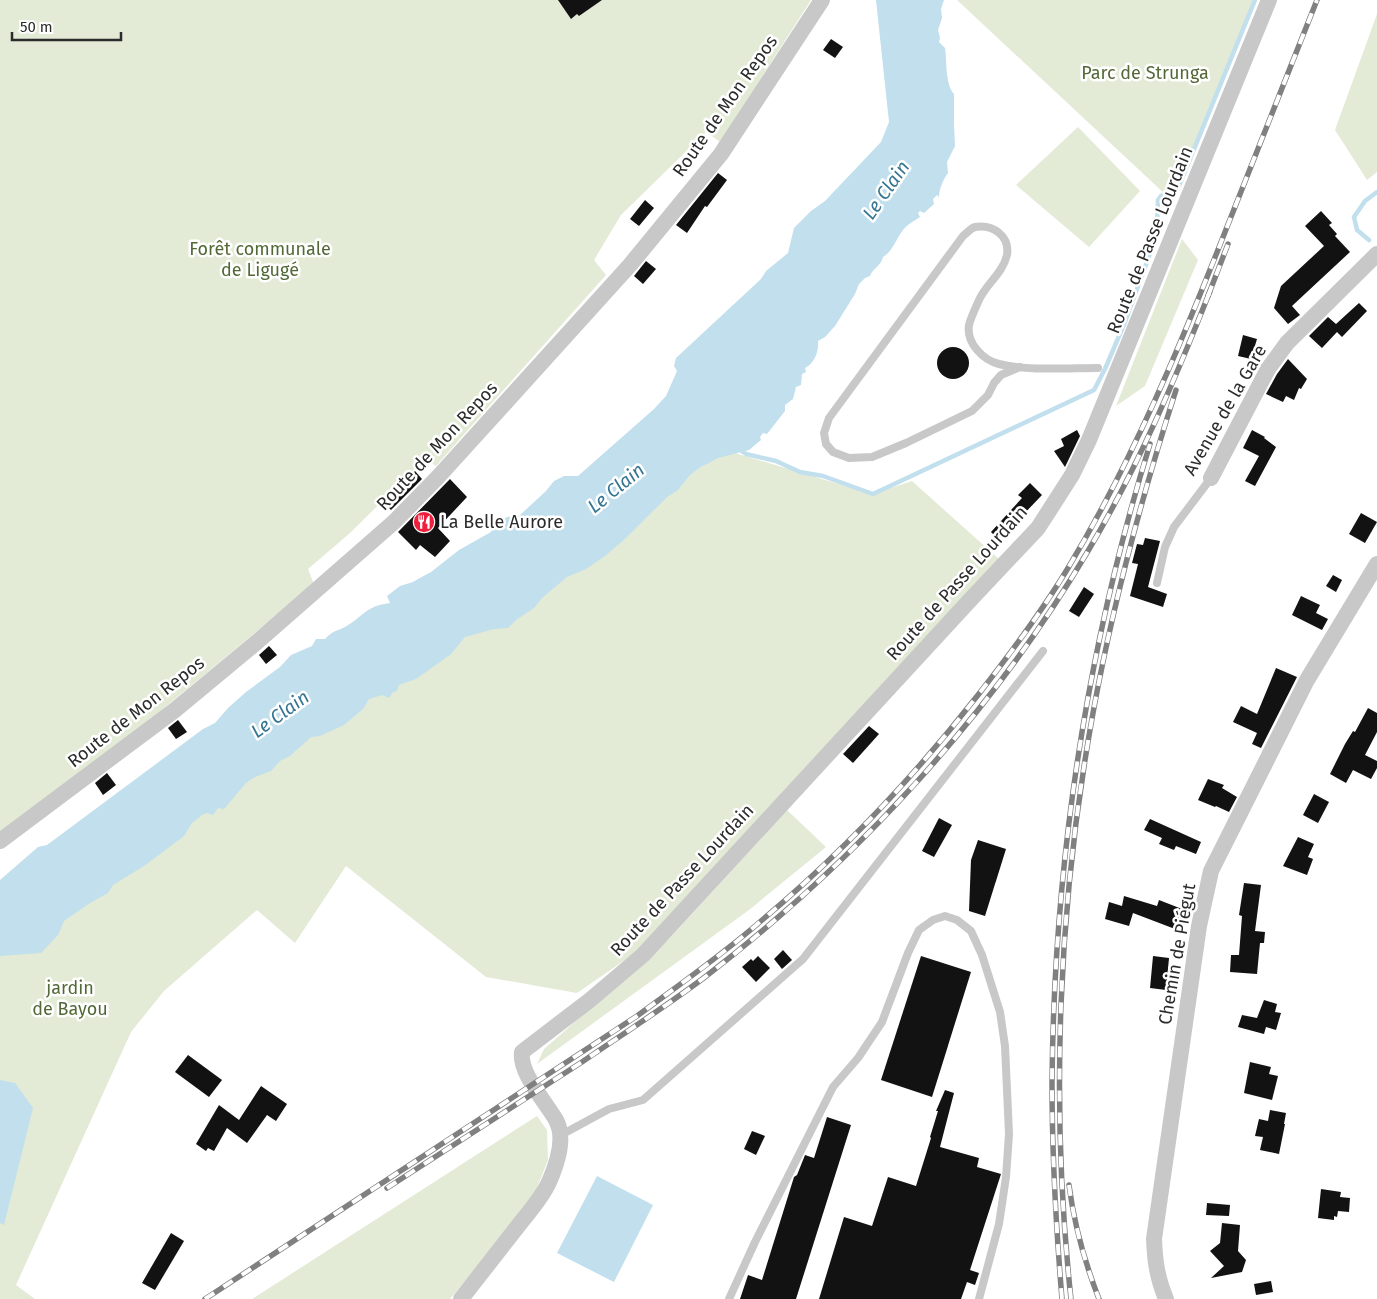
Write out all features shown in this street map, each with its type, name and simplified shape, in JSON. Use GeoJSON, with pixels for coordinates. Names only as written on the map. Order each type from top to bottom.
{"type":"FeatureCollection","features":[{"type":"Feature","properties":{"kind":"street","name":"Route de Mon Repos"},"geometry":{"type":"LineString","coordinates":[[0,841],[182,703],[324,584],[394,522],[426,490],[630,265],[709,168],[726,146],[822,0]]}},
{"type":"Feature","properties":{"kind":"street","name":"Route de Passe Lourdain"},"geometry":{"type":"LineString","coordinates":[[561,1135],[557,1122],[522,1064],[522,1052],[590,1000],[643,955],[1038,528],[1072,475],[1090,440],[1269,0]]}},
{"type":"Feature","properties":{"kind":"street","name":"Avenue de la Gare"},"geometry":{"type":"LineString","coordinates":[[1211,478],[1268,368],[1287,343],[1377,254]]}},
{"type":"Feature","properties":{"kind":"street","name":"Chemin de Piégut"},"geometry":{"type":"LineString","coordinates":[[1166,1299],[1159,1283],[1155,1264],[1154,1239],[1199,926],[1211,871],[1307,680],[1377,564]]}},
{"type":"Feature","properties":{"kind":"street"},"geometry":{"type":"LineString","coordinates":[[461,1299],[548,1184],[557,1157],[561,1135]]}},
{"type":"Feature","properties":{"kind":"lane"},"geometry":{"type":"LineString","coordinates":[[1020,367],[1001,375],[994,383],[988,395],[972,411],[872,457],[849,458],[834,452],[826,444],[824,433],[829,418],[963,236],[974,228],[987,227],[1000,232],[1006,241],[1007,254],[1001,268],[980,298],[969,326],[972,341],[982,357],[998,364],[1020,367],[1098,368]]}},
{"type":"Feature","properties":{"kind":"lane","name":"Avenue de la Gare"},"geometry":{"type":"LineString","coordinates":[[1157,583],[1165,547],[1174,527],[1211,478]]}},
{"type":"Feature","properties":{"kind":"lane"},"geometry":{"type":"LineString","coordinates":[[561,1135],[609,1109],[643,1100],[803,959],[1042,651]]}},
{"type":"Feature","properties":{"kind":"lane"},"geometry":{"type":"LineString","coordinates":[[729,1299],[755,1242],[833,1087],[858,1058],[882,1022],[908,953],[919,930],[934,920],[945,916],[957,920],[971,931],[982,955],[1000,1012],[1005,1046],[1009,1134],[1006,1177],[997,1234],[979,1299]]}},
{"type":"Feature","properties":{"kind":"green space","name":"Forêt communale de Ligugé"},"geometry":{"type":"Polygon","coordinates":[[[0,0],[811,0],[720,142],[706,132],[621,215],[594,260],[606,275],[436,466],[425,459],[350,533],[308,569],[314,584],[158,713],[0,832],[0,0]]]}},
{"type":"Feature","properties":{"kind":"green space","name":"Parc de Strunga"},"geometry":{"type":"Polygon","coordinates":[[[957,0],[1255,0],[1179,186],[1166,195],[957,0]]]}},
{"type":"Feature","properties":{"kind":"green space"},"geometry":{"type":"Polygon","coordinates":[[[1377,14],[1377,172],[1367,180],[1335,130],[1377,14]]]}},
{"type":"Feature","properties":{"kind":"green space"},"geometry":{"type":"Polygon","coordinates":[[[1078,127],[1140,191],[1089,247],[1016,185],[1078,127]]]}},
{"type":"Feature","properties":{"kind":"green space"},"geometry":{"type":"Polygon","coordinates":[[[1182,239],[1198,260],[1145,386],[1116,406],[1182,239]]]}},
{"type":"Feature","properties":{"kind":"green space","name":"jardin de Bayou"},"geometry":{"type":"Polygon","coordinates":[[[693,438],[735,453],[872,494],[912,481],[999,559],[635,953],[577,993],[486,977],[346,866],[295,943],[257,910],[164,991],[131,1032],[16,1285],[35,1299],[0,1299],[0,944],[693,438]]]}},
{"type":"Feature","properties":{"kind":"green space"},"geometry":{"type":"Polygon","coordinates":[[[787,810],[826,847],[749,910],[537,1064],[544,1049],[669,939],[787,810]]]}},
{"type":"Feature","properties":{"kind":"green space"},"geometry":{"type":"Polygon","coordinates":[[[537,1116],[547,1130],[548,1160],[533,1198],[450,1299],[252,1299],[537,1116]]]}},
{"type":"Feature","properties":{"kind":"water","name":"Le Clain"},"geometry":{"type":"Polygon","coordinates":[[[876,0],[944,0],[941,9],[942,18],[938,30],[939,42],[945,48],[949,84],[954,94],[955,146],[947,162],[948,173],[944,179],[939,197],[937,195],[933,199],[934,204],[924,213],[920,211],[918,213],[920,217],[905,228],[892,248],[883,257],[881,263],[870,276],[859,284],[835,326],[825,337],[818,341],[815,357],[811,364],[805,368],[806,372],[802,374],[801,385],[796,387],[793,399],[785,405],[785,411],[767,434],[763,433],[760,437],[761,440],[749,450],[718,458],[699,468],[689,476],[678,490],[667,497],[605,556],[586,569],[567,577],[542,598],[534,608],[508,628],[494,629],[465,637],[451,654],[416,679],[399,685],[397,691],[393,692],[389,698],[382,695],[369,699],[363,709],[344,725],[320,736],[311,737],[290,756],[280,761],[271,771],[246,783],[224,809],[218,808],[213,815],[207,813],[202,815],[192,823],[184,836],[144,866],[113,885],[108,893],[64,921],[58,935],[41,953],[0,956],[0,880],[38,847],[47,845],[203,729],[215,723],[228,708],[280,667],[291,655],[312,646],[316,639],[325,639],[370,609],[390,603],[387,596],[400,586],[413,582],[431,572],[459,550],[491,532],[493,527],[507,517],[519,516],[554,481],[564,476],[578,476],[654,409],[666,396],[677,371],[674,366],[676,358],[761,279],[766,271],[788,253],[794,228],[811,211],[825,201],[881,142],[889,122],[876,0]]]}},
{"type":"Feature","properties":{"kind":"water"},"geometry":{"type":"Polygon","coordinates":[[[0,1080],[15,1083],[33,1108],[4,1225],[0,1223],[0,1080]]]}},
{"type":"Feature","properties":{"kind":"water"},"geometry":{"type":"Polygon","coordinates":[[[597,1176],[653,1205],[614,1282],[557,1253],[597,1176]]]}},
{"type":"Feature","properties":{"kind":"building"},"geometry":{"type":"Polygon","coordinates":[[[558,0],[602,0],[579,16],[577,14],[571,19],[558,0]]]}},
{"type":"Feature","properties":{"kind":"building"},"geometry":{"type":"Polygon","coordinates":[[[831,39],[843,47],[835,58],[823,50],[831,39]]]}},
{"type":"Feature","properties":{"kind":"building"},"geometry":{"type":"Polygon","coordinates":[[[718,173],[727,180],[707,207],[705,206],[687,233],[676,225],[718,173]]]}},
{"type":"Feature","properties":{"kind":"building"},"geometry":{"type":"Polygon","coordinates":[[[645,200],[654,208],[639,226],[630,219],[645,200]]]}},
{"type":"Feature","properties":{"kind":"building"},"geometry":{"type":"Polygon","coordinates":[[[1321,211],[1332,223],[1329,225],[1337,234],[1335,236],[1350,252],[1292,306],[1300,315],[1288,324],[1274,308],[1281,286],[1324,246],[1305,226],[1321,211]]]}},
{"type":"Feature","properties":{"kind":"building"},"geometry":{"type":"Polygon","coordinates":[[[646,261],[656,269],[643,284],[634,276],[646,261]]]}},
{"type":"Feature","properties":{"kind":"building"},"geometry":{"type":"Polygon","coordinates":[[[1359,303],[1367,311],[1342,337],[1337,332],[1322,348],[1309,336],[1328,317],[1336,324],[1359,303]]]}},
{"type":"Feature","properties":{"kind":"building"},"geometry":{"type":"Polygon","coordinates":[[[1243,335],[1257,339],[1251,359],[1238,356],[1243,335]]]}},
{"type":"Feature","properties":{"kind":"building"},"geometry":{"type":"Polygon","coordinates":[[[953,347],[959,348],[964,352],[968,357],[968,369],[964,374],[959,378],[953,379],[947,378],[942,374],[938,369],[937,363],[938,357],[942,352],[947,348],[953,347]]]}},
{"type":"Feature","properties":{"kind":"building"},"geometry":{"type":"Polygon","coordinates":[[[1288,359],[1307,379],[1301,389],[1299,388],[1294,400],[1286,396],[1283,402],[1266,394],[1288,359]]]}},
{"type":"Feature","properties":{"kind":"building"},"geometry":{"type":"Polygon","coordinates":[[[1077,430],[1080,436],[1065,467],[1054,451],[1064,446],[1061,439],[1077,430]]]}},
{"type":"Feature","properties":{"kind":"building"},"geometry":{"type":"Polygon","coordinates":[[[1252,430],[1265,437],[1276,447],[1255,486],[1245,481],[1259,456],[1243,448],[1252,430]]]}},
{"type":"Feature","properties":{"kind":"building"},"geometry":{"type":"Polygon","coordinates":[[[415,471],[422,479],[391,510],[384,503],[415,471]]]}},
{"type":"Feature","properties":{"kind":"building","name":"La Belle Aurore"},"geometry":{"type":"Polygon","coordinates":[[[450,479],[467,497],[438,528],[450,541],[435,557],[420,545],[416,550],[398,532],[450,479]]]}},
{"type":"Feature","properties":{"kind":"building"},"geometry":{"type":"Polygon","coordinates":[[[1030,483],[1042,495],[999,540],[991,532],[1022,498],[1018,495],[1030,483]]]}},
{"type":"Feature","properties":{"kind":"building"},"geometry":{"type":"Polygon","coordinates":[[[1361,513],[1377,522],[1365,543],[1349,534],[1361,513]]]}},
{"type":"Feature","properties":{"kind":"building"},"geometry":{"type":"Polygon","coordinates":[[[1145,538],[1160,541],[1148,587],[1167,594],[1163,607],[1130,596],[1138,564],[1132,563],[1137,544],[1143,545],[1145,538]]]}},
{"type":"Feature","properties":{"kind":"building"},"geometry":{"type":"Polygon","coordinates":[[[1333,575],[1342,580],[1336,592],[1326,586],[1333,575]]]}},
{"type":"Feature","properties":{"kind":"building"},"geometry":{"type":"Polygon","coordinates":[[[1084,587],[1094,594],[1079,617],[1069,611],[1084,587]]]}},
{"type":"Feature","properties":{"kind":"building"},"geometry":{"type":"Polygon","coordinates":[[[1301,596],[1320,605],[1316,613],[1328,619],[1322,630],[1292,615],[1301,596]]]}},
{"type":"Feature","properties":{"kind":"building"},"geometry":{"type":"Polygon","coordinates":[[[269,646],[277,655],[266,664],[259,655],[269,646]]]}},
{"type":"Feature","properties":{"kind":"building"},"geometry":{"type":"Polygon","coordinates":[[[1276,668],[1297,677],[1261,748],[1252,744],[1257,733],[1233,722],[1241,706],[1257,714],[1276,668]]]}},
{"type":"Feature","properties":{"kind":"building"},"geometry":{"type":"Polygon","coordinates":[[[1368,708],[1377,713],[1377,732],[1365,755],[1377,761],[1377,768],[1371,779],[1353,770],[1346,783],[1330,774],[1345,744],[1353,731],[1355,732],[1368,708]]]}},
{"type":"Feature","properties":{"kind":"building"},"geometry":{"type":"Polygon","coordinates":[[[178,720],[187,732],[176,739],[168,728],[178,720]]]}},
{"type":"Feature","properties":{"kind":"building"},"geometry":{"type":"Polygon","coordinates":[[[869,726],[879,734],[853,763],[843,754],[869,726]]]}},
{"type":"Feature","properties":{"kind":"building"},"geometry":{"type":"Polygon","coordinates":[[[107,773],[116,785],[103,795],[95,783],[107,773]]]}},
{"type":"Feature","properties":{"kind":"building"},"geometry":{"type":"Polygon","coordinates":[[[1208,779],[1224,785],[1222,788],[1237,797],[1229,812],[1198,800],[1208,779]]]}},
{"type":"Feature","properties":{"kind":"building"},"geometry":{"type":"Polygon","coordinates":[[[1314,794],[1329,802],[1318,823],[1303,815],[1314,794]]]}},
{"type":"Feature","properties":{"kind":"building"},"geometry":{"type":"Polygon","coordinates":[[[939,818],[952,825],[934,857],[922,851],[939,818]]]}},
{"type":"Feature","properties":{"kind":"building"},"geometry":{"type":"Polygon","coordinates":[[[1150,819],[1201,842],[1196,854],[1176,846],[1174,850],[1159,844],[1162,838],[1144,830],[1150,819]]]}},
{"type":"Feature","properties":{"kind":"building"},"geometry":{"type":"Polygon","coordinates":[[[1298,837],[1314,844],[1308,857],[1313,859],[1307,875],[1283,866],[1298,837]]]}},
{"type":"Feature","properties":{"kind":"building"},"geometry":{"type":"Polygon","coordinates":[[[978,840],[1006,849],[985,916],[969,911],[971,860],[978,840]]]}},
{"type":"Feature","properties":{"kind":"building"},"geometry":{"type":"Polygon","coordinates":[[[1244,883],[1261,885],[1255,931],[1265,932],[1264,943],[1260,943],[1257,974],[1230,972],[1231,955],[1239,955],[1242,916],[1239,915],[1244,883]]]}},
{"type":"Feature","properties":{"kind":"building"},"geometry":{"type":"Polygon","coordinates":[[[1124,896],[1157,906],[1159,900],[1182,909],[1175,929],[1133,913],[1129,926],[1105,919],[1109,902],[1122,906],[1124,896]]]}},
{"type":"Feature","properties":{"kind":"building"},"geometry":{"type":"Polygon","coordinates":[[[783,950],[792,960],[782,969],[774,959],[783,950]]]}},
{"type":"Feature","properties":{"kind":"building"},"geometry":{"type":"Polygon","coordinates":[[[758,956],[770,968],[756,982],[742,967],[758,956]]]}},
{"type":"Feature","properties":{"kind":"building"},"geometry":{"type":"Polygon","coordinates":[[[921,956],[971,972],[932,1097],[881,1080],[921,956]]]}},
{"type":"Feature","properties":{"kind":"building"},"geometry":{"type":"Polygon","coordinates":[[[1153,956],[1169,958],[1166,990],[1150,988],[1153,956]]]}},
{"type":"Feature","properties":{"kind":"building"},"geometry":{"type":"Polygon","coordinates":[[[1264,1000],[1277,1004],[1275,1012],[1281,1013],[1276,1030],[1266,1027],[1264,1034],[1238,1027],[1242,1015],[1257,1018],[1264,1000]]]}},
{"type":"Feature","properties":{"kind":"building"},"geometry":{"type":"Polygon","coordinates":[[[188,1055],[222,1080],[209,1097],[175,1072],[188,1055]]]}},
{"type":"Feature","properties":{"kind":"building"},"geometry":{"type":"Polygon","coordinates":[[[1250,1062],[1271,1067],[1269,1074],[1278,1076],[1272,1100],[1244,1093],[1250,1062]]]}},
{"type":"Feature","properties":{"kind":"building"},"geometry":{"type":"Polygon","coordinates":[[[261,1086],[287,1104],[276,1121],[267,1115],[247,1143],[227,1128],[214,1151],[208,1148],[206,1151],[196,1144],[219,1105],[239,1120],[261,1086]]]}},
{"type":"Feature","properties":{"kind":"building"},"geometry":{"type":"Polygon","coordinates":[[[945,1090],[954,1093],[940,1147],[979,1158],[977,1167],[1001,1174],[970,1270],[979,1273],[975,1285],[967,1282],[961,1299],[819,1299],[844,1217],[872,1226],[888,1177],[916,1186],[931,1138],[938,1111],[936,1111],[945,1090]]]}},
{"type":"Feature","properties":{"kind":"building"},"geometry":{"type":"Polygon","coordinates":[[[1270,1110],[1286,1113],[1279,1154],[1260,1150],[1263,1137],[1255,1136],[1259,1119],[1268,1121],[1270,1110]]]}},
{"type":"Feature","properties":{"kind":"building"},"geometry":{"type":"Polygon","coordinates":[[[827,1117],[851,1125],[796,1299],[740,1299],[748,1275],[762,1280],[794,1177],[797,1175],[805,1155],[814,1158],[827,1117]]]}},
{"type":"Feature","properties":{"kind":"building"},"geometry":{"type":"Polygon","coordinates":[[[752,1131],[765,1136],[756,1155],[744,1149],[752,1131]]]}},
{"type":"Feature","properties":{"kind":"building"},"geometry":{"type":"Polygon","coordinates":[[[1321,1189],[1341,1192],[1340,1197],[1350,1198],[1349,1212],[1338,1211],[1337,1217],[1334,1216],[1334,1220],[1318,1218],[1321,1189]]]}},
{"type":"Feature","properties":{"kind":"building"},"geometry":{"type":"Polygon","coordinates":[[[1207,1203],[1230,1205],[1229,1216],[1206,1215],[1207,1203]]]}},
{"type":"Feature","properties":{"kind":"building"},"geometry":{"type":"Polygon","coordinates":[[[1222,1223],[1240,1225],[1238,1251],[1246,1260],[1242,1272],[1211,1278],[1224,1266],[1210,1251],[1220,1243],[1222,1223]]]}},
{"type":"Feature","properties":{"kind":"building"},"geometry":{"type":"Polygon","coordinates":[[[171,1233],[184,1241],[155,1290],[142,1283],[171,1233]]]}},
{"type":"Feature","properties":{"kind":"building"},"geometry":{"type":"Polygon","coordinates":[[[1271,1281],[1273,1292],[1256,1295],[1254,1284],[1271,1281]]]}},
{"type":"Feature","properties":{"kind":"waterway"},"geometry":{"type":"LineString","coordinates":[[737,448],[746,454],[776,461],[800,472],[823,476],[873,494],[1094,390],[1125,322],[1152,248],[1157,226],[1158,200],[1161,196],[1170,193],[1179,186],[1255,0]]}},
{"type":"Feature","properties":{"kind":"waterway"},"geometry":{"type":"LineString","coordinates":[[1369,240],[1357,230],[1354,217],[1365,201],[1377,192]]}},
{"type":"Feature","properties":{"kind":"railway"},"geometry":{"type":"LineString","coordinates":[[205,1299],[637,1016],[700,970],[746,934],[820,869],[875,814],[928,756],[978,695],[1036,617],[1058,585],[1114,486],[1174,358],[1317,0]]}},
{"type":"Feature","properties":{"kind":"railway"},"geometry":{"type":"LineString","coordinates":[[1208,296],[1228,244]]}},
{"type":"Feature","properties":{"kind":"railway"},"geometry":{"type":"LineString","coordinates":[[387,1188],[582,1062],[705,977],[815,885],[917,782],[964,727],[1008,670],[1050,612],[1088,551],[1139,456],[1183,358],[1210,291]]}},
{"type":"Feature","properties":{"kind":"railway"},"geometry":{"type":"LineString","coordinates":[[1071,1299],[1064,1226],[1060,1079],[1061,1005],[1072,858],[1081,785],[1093,713],[1119,590],[1140,510],[1176,390]]}},
{"type":"Feature","properties":{"kind":"railway"},"geometry":{"type":"LineString","coordinates":[[1062,1299],[1055,1190],[1052,1082],[1054,1001],[1067,839],[1091,680],[1127,522],[1150,444]]}},
{"type":"Feature","properties":{"kind":"railway"},"geometry":{"type":"LineString","coordinates":[[1069,1185],[1081,1243],[1099,1299]]}},
{"type":"Feature","properties":{"kind":"place","name":"La Belle Aurore"},"geometry":{"type":"Point","coordinates":[424,522]}}]}
